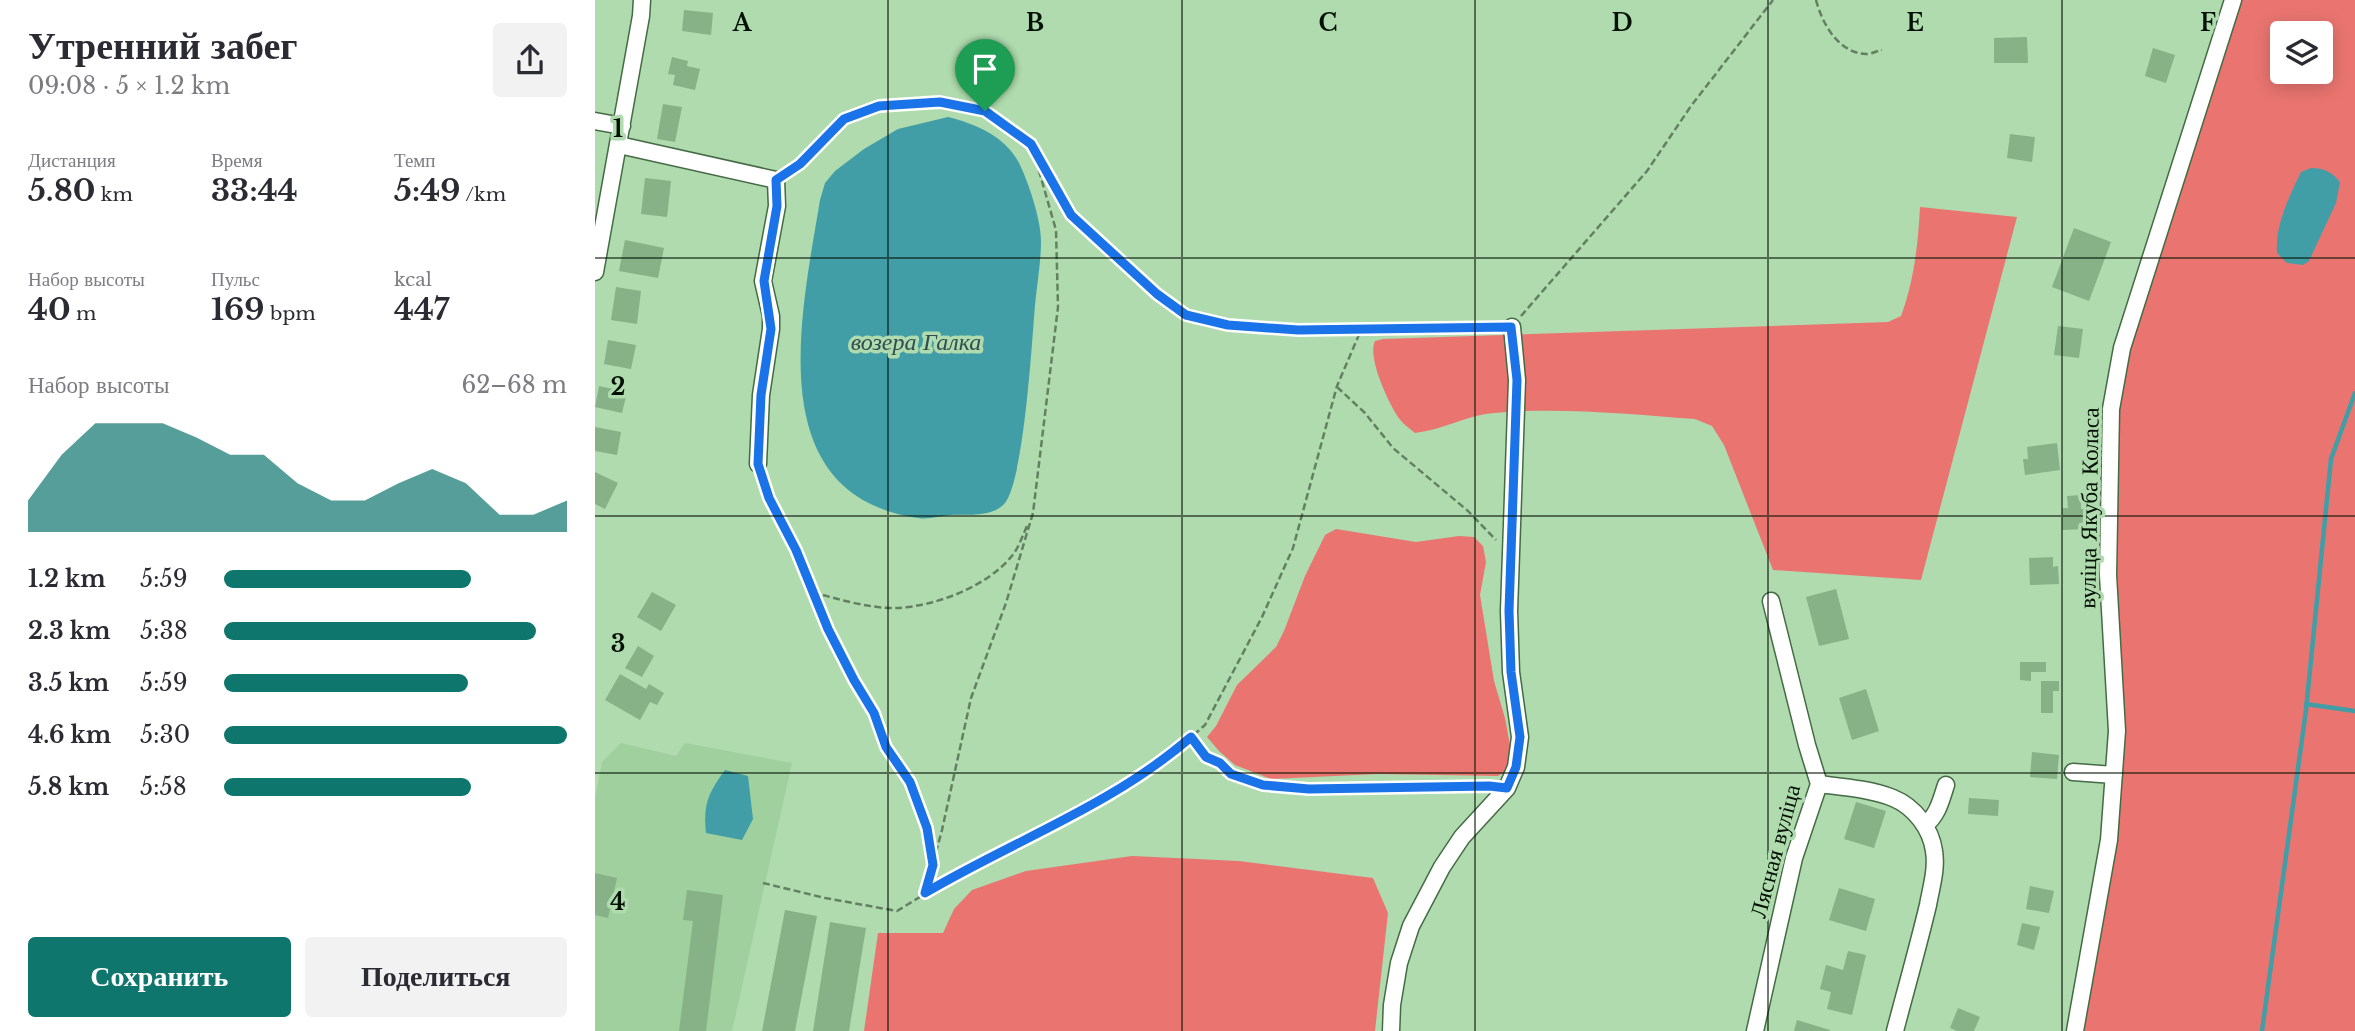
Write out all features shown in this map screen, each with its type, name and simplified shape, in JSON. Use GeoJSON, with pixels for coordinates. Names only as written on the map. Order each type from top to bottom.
{"type":"FeatureCollection","features":[{"type":"Feature","properties":{"kind":"street"},"geometry":{"type":"LineString","coordinates":[[595,272],[642,0]]}},
{"type":"Feature","properties":{"kind":"street","name":"вуліца Якуба Коласа"},"geometry":{"type":"LineString","coordinates":[[2075,1031],[2109,840],[2117,731],[2108,575],[2111,409],[2122,348],[2232,0]]}},
{"type":"Feature","properties":{"kind":"street"},"geometry":{"type":"LineString","coordinates":[[595,121],[622,126]]}},
{"type":"Feature","properties":{"kind":"street"},"geometry":{"type":"LineString","coordinates":[[619,145],[776,180],[777,206],[764,281],[771,329],[761,395],[758,464]]}},
{"type":"Feature","properties":{"kind":"street"},"geometry":{"type":"LineString","coordinates":[[1391,1031],[1399,964],[1411,926],[1462,837],[1507,788],[1516,767],[1520,737],[1511,672],[1509,611],[1517,380],[1511,327]]}},
{"type":"Feature","properties":{"kind":"street","name":"Лясная вуліца"},"geometry":{"type":"LineString","coordinates":[[1755,1031],[1794,859],[1819,784],[1772,601]]}},
{"type":"Feature","properties":{"kind":"street"},"geometry":{"type":"LineString","coordinates":[[2073,772],[2114,775]]}},
{"type":"Feature","properties":{"kind":"street"},"geometry":{"type":"LineString","coordinates":[[1819,784],[1894,798],[1913,810],[1925,825],[1935,854],[1932,883],[1895,1031]]}},
{"type":"Feature","properties":{"kind":"street"},"geometry":{"type":"LineString","coordinates":[[1925,825],[1937,811],[1946,785]]}},
{"type":"Feature","properties":{"kind":"path"},"geometry":{"type":"LineString","coordinates":[[776,180],[800,164],[844,119],[879,106],[940,102],[985,111],[1031,144],[1071,215],[1157,294],[1186,315],[1228,325],[1298,330],[1511,327],[1647,171],[1691,106],[1773,0]]}},
{"type":"Feature","properties":{"kind":"path"},"geometry":{"type":"LineString","coordinates":[[1817,0],[1827,31],[1847,47],[1865,54],[1882,50]]}},
{"type":"Feature","properties":{"kind":"path"},"geometry":{"type":"LineString","coordinates":[[925,893],[971,698],[1006,603],[1033,513],[1058,307],[1056,230],[1031,144]]}},
{"type":"Feature","properties":{"kind":"path"},"geometry":{"type":"LineString","coordinates":[[763,883],[897,911],[969,867],[1053,826],[1128,783],[1166,759],[1205,725],[1262,617],[1293,548],[1337,386],[1361,329]]}},
{"type":"Feature","properties":{"kind":"path"},"geometry":{"type":"LineString","coordinates":[[1337,386],[1393,448],[1468,511],[1511,555]]}},
{"type":"Feature","properties":{"kind":"path"},"geometry":{"type":"LineString","coordinates":[[758,464],[769,498],[796,550],[854,680],[874,713],[886,747],[910,782],[927,828],[933,865]]}},
{"type":"Feature","properties":{"kind":"path"},"geometry":{"type":"LineString","coordinates":[[813,592],[839,600],[896,608],[944,599],[991,578],[1013,555],[1033,513]]}},
{"type":"Feature","properties":{"kind":"path"},"geometry":{"type":"LineString","coordinates":[[1191,737],[1206,757],[1220,763],[1231,774],[1263,785],[1309,789],[1507,788]]}},
{"type":"Feature","properties":{"kind":"shaded area"},"geometry":{"type":"Polygon","coordinates":[[[2233,0],[2355,0],[2355,1031],[2075,1031],[2109,840],[2111,409],[2233,0]]]}},
{"type":"Feature","properties":{"kind":"shaded area"},"geometry":{"type":"Polygon","coordinates":[[[1920,207],[2017,217],[1921,580],[1773,570],[1724,445],[1712,426],[1695,419],[1594,412],[1519,411],[1484,414],[1415,433],[1401,421],[1394,410],[1376,368],[1373,348],[1375,341],[1383,339],[1888,322],[1901,316],[1909,290],[1917,249],[1920,207]]]}},
{"type":"Feature","properties":{"kind":"shaded area"},"geometry":{"type":"Polygon","coordinates":[[[1336,529],[1416,542],[1459,536],[1474,537],[1483,546],[1486,562],[1480,595],[1494,681],[1511,751],[1506,771],[1498,776],[1378,774],[1271,779],[1235,765],[1207,737],[1216,726],[1237,685],[1276,647],[1325,535],[1336,529]]]}},
{"type":"Feature","properties":{"kind":"shaded area"},"geometry":{"type":"Polygon","coordinates":[[[621,743],[676,756],[685,743],[792,763],[732,1031],[595,1031],[595,799],[602,762],[621,743]]]}},
{"type":"Feature","properties":{"kind":"shaded area"},"geometry":{"type":"Polygon","coordinates":[[[1132,856],[1239,861],[1373,878],[1388,913],[1375,1031],[864,1031],[878,933],[943,933],[954,909],[972,890],[1026,871],[1132,856]]]}},
{"type":"Feature","properties":{"kind":"water","name":"возера Галка"},"geometry":{"type":"Polygon","coordinates":[[[948,117],[990,133],[1014,155],[1027,182],[1037,213],[1040,257],[1026,409],[1012,489],[1005,503],[993,511],[918,518],[867,502],[833,474],[812,437],[802,392],[801,343],[812,245],[825,183],[835,171],[864,149],[898,129],[948,117]]]}},
{"type":"Feature","properties":{"kind":"water"},"geometry":{"type":"Polygon","coordinates":[[[2311,168],[2327,171],[2340,182],[2336,203],[2309,261],[2303,265],[2287,263],[2277,253],[2278,232],[2301,172],[2311,168]]]}},
{"type":"Feature","properties":{"kind":"water"},"geometry":{"type":"Polygon","coordinates":[[[725,770],[748,776],[753,819],[742,840],[706,833],[708,800],[725,770]]]}},
{"type":"Feature","properties":{"kind":"building"},"geometry":{"type":"Polygon","coordinates":[[[684,10],[713,13],[711,35],[682,31],[684,10]]]}},
{"type":"Feature","properties":{"kind":"building"},"geometry":{"type":"Polygon","coordinates":[[[2027,37],[2028,63],[1994,63],[1994,38],[2027,37]]]}},
{"type":"Feature","properties":{"kind":"building"},"geometry":{"type":"Polygon","coordinates":[[[2153,48],[2175,55],[2166,83],[2145,76],[2153,48]]]}},
{"type":"Feature","properties":{"kind":"building"},"geometry":{"type":"Polygon","coordinates":[[[672,57],[688,61],[687,66],[700,69],[695,90],[673,85],[675,75],[668,74],[672,57]]]}},
{"type":"Feature","properties":{"kind":"building"},"geometry":{"type":"Polygon","coordinates":[[[663,104],[682,107],[675,142],[657,139],[663,104]]]}},
{"type":"Feature","properties":{"kind":"building"},"geometry":{"type":"Polygon","coordinates":[[[2010,134],[2035,137],[2032,162],[2007,158],[2010,134]]]}},
{"type":"Feature","properties":{"kind":"building"},"geometry":{"type":"Polygon","coordinates":[[[645,178],[671,181],[667,217],[641,214],[645,178]]]}},
{"type":"Feature","properties":{"kind":"building"},"geometry":{"type":"Polygon","coordinates":[[[2074,228],[2111,242],[2089,301],[2052,287],[2074,228]]]}},
{"type":"Feature","properties":{"kind":"building"},"geometry":{"type":"Polygon","coordinates":[[[625,240],[664,248],[658,278],[619,271],[625,240]]]}},
{"type":"Feature","properties":{"kind":"building"},"geometry":{"type":"Polygon","coordinates":[[[616,287],[641,291],[637,324],[611,320],[616,287]]]}},
{"type":"Feature","properties":{"kind":"building"},"geometry":{"type":"Polygon","coordinates":[[[2058,326],[2083,329],[2079,358],[2054,355],[2058,326]]]}},
{"type":"Feature","properties":{"kind":"building"},"geometry":{"type":"Polygon","coordinates":[[[608,340],[636,345],[631,369],[604,364],[608,340]]]}},
{"type":"Feature","properties":{"kind":"building"},"geometry":{"type":"Polygon","coordinates":[[[599,386],[627,392],[622,413],[595,407],[599,386]]]}},
{"type":"Feature","properties":{"kind":"building"},"geometry":{"type":"Polygon","coordinates":[[[595,427],[621,432],[617,455],[595,451],[595,427]]]}},
{"type":"Feature","properties":{"kind":"building"},"geometry":{"type":"Polygon","coordinates":[[[2057,443],[2060,470],[2025,475],[2023,459],[2028,459],[2027,447],[2057,443]]]}},
{"type":"Feature","properties":{"kind":"building"},"geometry":{"type":"Polygon","coordinates":[[[595,472],[618,483],[605,509],[595,504],[595,472]]]}},
{"type":"Feature","properties":{"kind":"building"},"geometry":{"type":"Polygon","coordinates":[[[2081,495],[2081,509],[2089,509],[2090,529],[2062,530],[2062,508],[2068,508],[2067,496],[2081,495]]]}},
{"type":"Feature","properties":{"kind":"building"},"geometry":{"type":"Polygon","coordinates":[[[2053,557],[2053,567],[2058,566],[2059,584],[2030,585],[2029,558],[2053,557]]]}},
{"type":"Feature","properties":{"kind":"building"},"geometry":{"type":"Polygon","coordinates":[[[1836,589],[1849,639],[1819,646],[1806,597],[1836,589]]]}},
{"type":"Feature","properties":{"kind":"building"},"geometry":{"type":"Polygon","coordinates":[[[652,592],[676,605],[661,631],[637,617],[652,592]]]}},
{"type":"Feature","properties":{"kind":"building"},"geometry":{"type":"Polygon","coordinates":[[[638,646],[654,656],[642,677],[625,668],[638,646]]]}},
{"type":"Feature","properties":{"kind":"building"},"geometry":{"type":"Polygon","coordinates":[[[2020,662],[2046,662],[2046,672],[2031,672],[2031,681],[2020,680],[2020,662]]]}},
{"type":"Feature","properties":{"kind":"building"},"geometry":{"type":"Polygon","coordinates":[[[620,674],[646,689],[649,684],[664,693],[657,705],[650,702],[640,720],[605,700],[620,674]]]}},
{"type":"Feature","properties":{"kind":"building"},"geometry":{"type":"Polygon","coordinates":[[[2041,681],[2059,681],[2059,691],[2053,691],[2053,713],[2041,713],[2041,681]]]}},
{"type":"Feature","properties":{"kind":"building"},"geometry":{"type":"Polygon","coordinates":[[[1866,689],[1879,731],[1852,740],[1839,698],[1866,689]]]}},
{"type":"Feature","properties":{"kind":"building"},"geometry":{"type":"Polygon","coordinates":[[[2032,752],[2059,755],[2057,779],[2030,777],[2032,752]]]}},
{"type":"Feature","properties":{"kind":"building"},"geometry":{"type":"Polygon","coordinates":[[[1969,798],[1999,800],[1998,816],[1968,814],[1969,798]]]}},
{"type":"Feature","properties":{"kind":"building"},"geometry":{"type":"Polygon","coordinates":[[[1856,802],[1886,811],[1874,848],[1844,839],[1856,802]]]}},
{"type":"Feature","properties":{"kind":"building"},"geometry":{"type":"Polygon","coordinates":[[[595,873],[617,878],[608,918],[595,915],[595,873]]]}},
{"type":"Feature","properties":{"kind":"building"},"geometry":{"type":"Polygon","coordinates":[[[2030,886],[2054,891],[2049,913],[2026,909],[2030,886]]]}},
{"type":"Feature","properties":{"kind":"building"},"geometry":{"type":"Polygon","coordinates":[[[1839,888],[1875,899],[1866,931],[1829,920],[1839,888]]]}},
{"type":"Feature","properties":{"kind":"building"},"geometry":{"type":"Polygon","coordinates":[[[687,890],[723,895],[706,1031],[679,1031],[693,921],[683,920],[687,890]]]}},
{"type":"Feature","properties":{"kind":"building"},"geometry":{"type":"Polygon","coordinates":[[[785,910],[817,916],[795,1031],[762,1031],[785,910]]]}},
{"type":"Feature","properties":{"kind":"building"},"geometry":{"type":"Polygon","coordinates":[[[830,922],[866,928],[849,1031],[813,1031],[830,922]]]}},
{"type":"Feature","properties":{"kind":"building"},"geometry":{"type":"Polygon","coordinates":[[[2022,923],[2040,927],[2034,950],[2017,945],[2022,923]]]}},
{"type":"Feature","properties":{"kind":"building"},"geometry":{"type":"Polygon","coordinates":[[[1848,951],[1866,955],[1852,1015],[1827,1009],[1831,992],[1820,989],[1826,965],[1843,970],[1848,951]]]}},
{"type":"Feature","properties":{"kind":"building"},"geometry":{"type":"Polygon","coordinates":[[[1958,1008],[1980,1017],[1974,1031],[1957,1031],[1950,1028],[1958,1008]]]}},
{"type":"Feature","properties":{"kind":"building"},"geometry":{"type":"Polygon","coordinates":[[[1797,1020],[1830,1030],[1830,1031],[1794,1031],[1797,1020]]]}},
{"type":"Feature","properties":{"kind":"waterway"},"geometry":{"type":"LineString","coordinates":[[2262,1031],[2306,710],[2331,459],[2355,393]]}},
{"type":"Feature","properties":{"kind":"waterway"},"geometry":{"type":"LineString","coordinates":[[2306,704],[2355,711]]}},
{"type":"Feature","properties":{"kind":"route"},"geometry":{"type":"LineString","coordinates":[[940,102],[985,111],[1031,144],[1071,215],[1157,294],[1186,315],[1228,325],[1298,330],[1511,327],[1517,380],[1509,611],[1511,672],[1520,737],[1516,767],[1507,788],[1309,789],[1263,785],[1231,774],[1220,763],[1206,757],[1191,737],[1166,759],[1128,783],[925,893],[933,865],[927,828],[910,782],[886,747],[874,713],[828,629],[796,550],[769,498],[758,464],[761,395],[771,329],[764,281],[768,245],[777,206],[776,180],[800,164],[844,119],[879,106],[940,102]]}}]}
